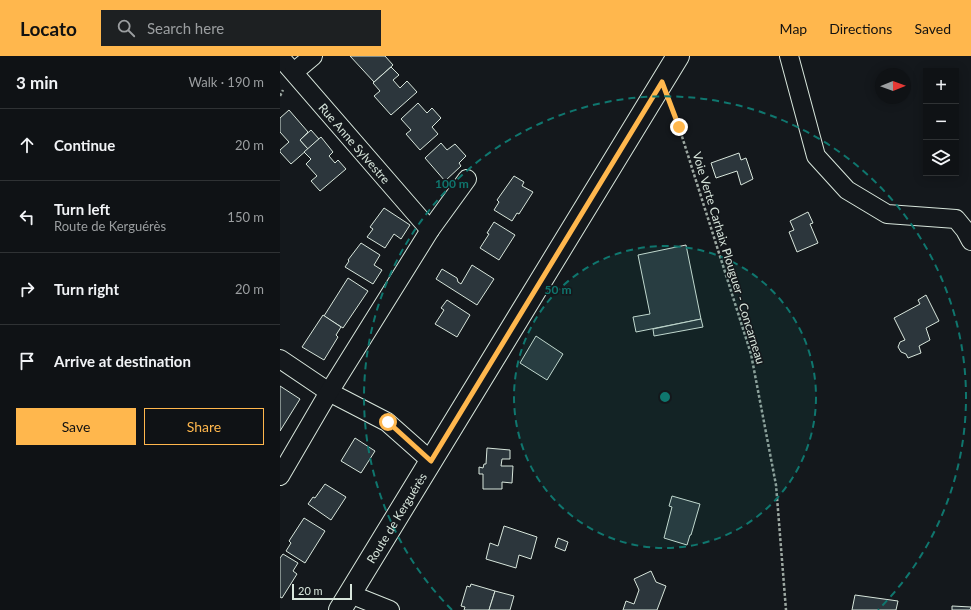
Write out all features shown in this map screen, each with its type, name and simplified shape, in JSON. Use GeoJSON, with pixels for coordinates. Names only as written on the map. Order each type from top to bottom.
{"type":"FeatureCollection","features":[{"type":"Feature","properties":{"kind":"street"},"geometry":{"type":"LineString","coordinates":[[294,72],[313,56]]}},
{"type":"Feature","properties":{"kind":"street","name":"Route de Kerguérès"},"geometry":{"type":"LineString","coordinates":[[345,602],[678,56]]}},
{"type":"Feature","properties":{"kind":"street"},"geometry":{"type":"LineString","coordinates":[[789,56],[816,156],[847,190],[887,214],[956,219],[965,230],[971,241]]}},
{"type":"Feature","properties":{"kind":"street","name":"Rue Anne Sylvestre"},"geometry":{"type":"LineString","coordinates":[[280,57],[430,230]]}},
{"type":"Feature","properties":{"kind":"street"},"geometry":{"type":"LineString","coordinates":[[280,476],[329,392],[430,230],[467,179]]}},
{"type":"Feature","properties":{"kind":"street"},"geometry":{"type":"LineString","coordinates":[[280,360],[329,392],[388,422],[431,461]]}},
{"type":"Feature","properties":{"kind":"street"},"geometry":{"type":"LineString","coordinates":[[345,602],[390,610]]}},
{"type":"Feature","properties":{"kind":"path","name":"Voie Verte Carhaix Plouguer - Concarneau"},"geometry":{"type":"LineString","coordinates":[[662,82],[679,127],[751,354],[776,486],[786,610]]}},
{"type":"Feature","properties":{"kind":"building"},"geometry":{"type":"Polygon","coordinates":[[[350,56],[385,56],[393,65],[374,82],[350,56]]]}},
{"type":"Feature","properties":{"kind":"building"},"geometry":{"type":"Polygon","coordinates":[[[391,67],[399,75],[393,80],[400,88],[407,81],[417,92],[391,115],[374,96],[380,91],[373,83],[391,67]]]}},
{"type":"Feature","properties":{"kind":"building"},"geometry":{"type":"Polygon","coordinates":[[[418,103],[427,113],[432,108],[441,118],[432,127],[438,134],[420,150],[406,134],[411,130],[401,119],[418,103]]]}},
{"type":"Feature","properties":{"kind":"building"},"geometry":{"type":"Polygon","coordinates":[[[289,110],[308,132],[300,140],[308,149],[291,164],[280,152],[280,150],[289,142],[280,132],[280,118],[289,110]]]}},
{"type":"Feature","properties":{"kind":"building"},"geometry":{"type":"Polygon","coordinates":[[[311,130],[319,139],[308,149],[300,140],[311,130]]]}},
{"type":"Feature","properties":{"kind":"building"},"geometry":{"type":"Polygon","coordinates":[[[321,137],[333,152],[329,156],[335,163],[338,160],[346,169],[320,191],[311,181],[317,176],[306,164],[311,159],[304,152],[321,137]]]}},
{"type":"Feature","properties":{"kind":"building"},"geometry":{"type":"Polygon","coordinates":[[[441,143],[447,150],[455,144],[466,156],[459,163],[461,166],[445,181],[425,158],[441,143]]]}},
{"type":"Feature","properties":{"kind":"building"},"geometry":{"type":"Polygon","coordinates":[[[739,153],[741,160],[746,158],[753,179],[741,185],[737,171],[716,178],[711,163],[739,153]]]}},
{"type":"Feature","properties":{"kind":"building"},"geometry":{"type":"Polygon","coordinates":[[[514,176],[524,182],[522,186],[533,192],[519,214],[517,213],[512,221],[494,210],[499,202],[497,200],[514,176]]]}},
{"type":"Feature","properties":{"kind":"building"},"geometry":{"type":"Polygon","coordinates":[[[384,208],[410,225],[401,239],[394,234],[385,248],[367,237],[373,229],[370,227],[384,208]]]}},
{"type":"Feature","properties":{"kind":"building"},"geometry":{"type":"Polygon","coordinates":[[[808,212],[813,223],[810,224],[818,243],[797,252],[789,232],[794,230],[790,221],[808,212]]]}},
{"type":"Feature","properties":{"kind":"building"},"geometry":{"type":"Polygon","coordinates":[[[494,222],[515,235],[499,260],[480,248],[489,234],[487,233],[494,222]]]}},
{"type":"Feature","properties":{"kind":"building"},"geometry":{"type":"Polygon","coordinates":[[[361,243],[380,255],[374,265],[382,270],[373,284],[345,267],[349,261],[348,260],[361,243]]]}},
{"type":"Feature","properties":{"kind":"building"},"geometry":{"type":"Polygon","coordinates":[[[686,245],[701,319],[636,332],[633,317],[650,314],[638,255],[686,245]]]}},
{"type":"Feature","properties":{"kind":"building"},"geometry":{"type":"Polygon","coordinates":[[[472,265],[494,279],[477,305],[436,279],[442,269],[457,278],[458,282],[461,284],[472,265]]]}},
{"type":"Feature","properties":{"kind":"building"},"geometry":{"type":"Polygon","coordinates":[[[348,278],[368,291],[343,328],[324,316],[348,278]]]}},
{"type":"Feature","properties":{"kind":"building"},"geometry":{"type":"Polygon","coordinates":[[[926,295],[939,321],[926,328],[930,340],[919,346],[921,353],[908,358],[906,354],[901,352],[898,347],[900,342],[905,340],[894,318],[920,304],[918,300],[926,295]]]}},
{"type":"Feature","properties":{"kind":"building"},"geometry":{"type":"Polygon","coordinates":[[[447,300],[470,315],[457,337],[435,324],[444,310],[441,308],[447,300]]]}},
{"type":"Feature","properties":{"kind":"building"},"geometry":{"type":"Polygon","coordinates":[[[323,315],[341,327],[336,335],[338,337],[324,360],[302,347],[323,315]]]}},
{"type":"Feature","properties":{"kind":"building"},"geometry":{"type":"Polygon","coordinates":[[[701,319],[703,327],[654,336],[653,329],[701,319]]]}},
{"type":"Feature","properties":{"kind":"building"},"geometry":{"type":"Polygon","coordinates":[[[536,336],[563,354],[547,380],[520,363],[536,336]]]}},
{"type":"Feature","properties":{"kind":"building"},"geometry":{"type":"Polygon","coordinates":[[[280,386],[300,399],[280,431],[280,386]]]}},
{"type":"Feature","properties":{"kind":"building"},"geometry":{"type":"Polygon","coordinates":[[[355,438],[375,451],[361,473],[341,461],[355,438]]]}},
{"type":"Feature","properties":{"kind":"building"},"geometry":{"type":"Polygon","coordinates":[[[487,448],[510,450],[510,459],[502,459],[501,466],[513,466],[512,483],[502,482],[502,489],[483,489],[483,474],[479,474],[479,467],[483,468],[484,464],[486,464],[487,448]]]}},
{"type":"Feature","properties":{"kind":"building"},"geometry":{"type":"Polygon","coordinates":[[[325,484],[346,497],[331,520],[308,504],[313,497],[315,498],[325,484]]]}},
{"type":"Feature","properties":{"kind":"building"},"geometry":{"type":"Polygon","coordinates":[[[672,496],[700,504],[687,545],[664,538],[672,507],[669,506],[672,496]]]}},
{"type":"Feature","properties":{"kind":"building"},"geometry":{"type":"Polygon","coordinates":[[[304,518],[325,531],[305,563],[286,551],[291,543],[289,541],[304,518]]]}},
{"type":"Feature","properties":{"kind":"building"},"geometry":{"type":"Polygon","coordinates":[[[504,526],[537,537],[531,559],[519,555],[516,568],[486,559],[490,543],[498,546],[504,526]]]}},
{"type":"Feature","properties":{"kind":"building"},"geometry":{"type":"Polygon","coordinates":[[[558,538],[568,542],[565,551],[555,547],[558,538]]]}},
{"type":"Feature","properties":{"kind":"building"},"geometry":{"type":"Polygon","coordinates":[[[283,554],[298,563],[293,571],[297,574],[282,598],[280,597],[280,558],[283,554]]]}},
{"type":"Feature","properties":{"kind":"building"},"geometry":{"type":"Polygon","coordinates":[[[651,571],[656,582],[666,586],[657,610],[623,610],[626,601],[634,604],[639,590],[634,579],[651,571]]]}},
{"type":"Feature","properties":{"kind":"building"},"geometry":{"type":"Polygon","coordinates":[[[471,584],[495,591],[489,610],[464,610],[465,607],[461,606],[467,586],[470,587],[471,584]]]}},
{"type":"Feature","properties":{"kind":"building"},"geometry":{"type":"Polygon","coordinates":[[[495,591],[514,596],[510,610],[489,610],[495,591]]]}},
{"type":"Feature","properties":{"kind":"building"},"geometry":{"type":"Polygon","coordinates":[[[855,595],[898,601],[896,610],[852,610],[855,595]]]}},
{"type":"Feature","properties":{"kind":"building"},"geometry":{"type":"Polygon","coordinates":[[[952,606],[971,607],[970,610],[952,610],[952,606]]]}},
{"type":"Feature","properties":{"kind":"route"},"geometry":{"type":"LineString","coordinates":[[388,422],[431,461],[662,82],[679,127]]}}]}
